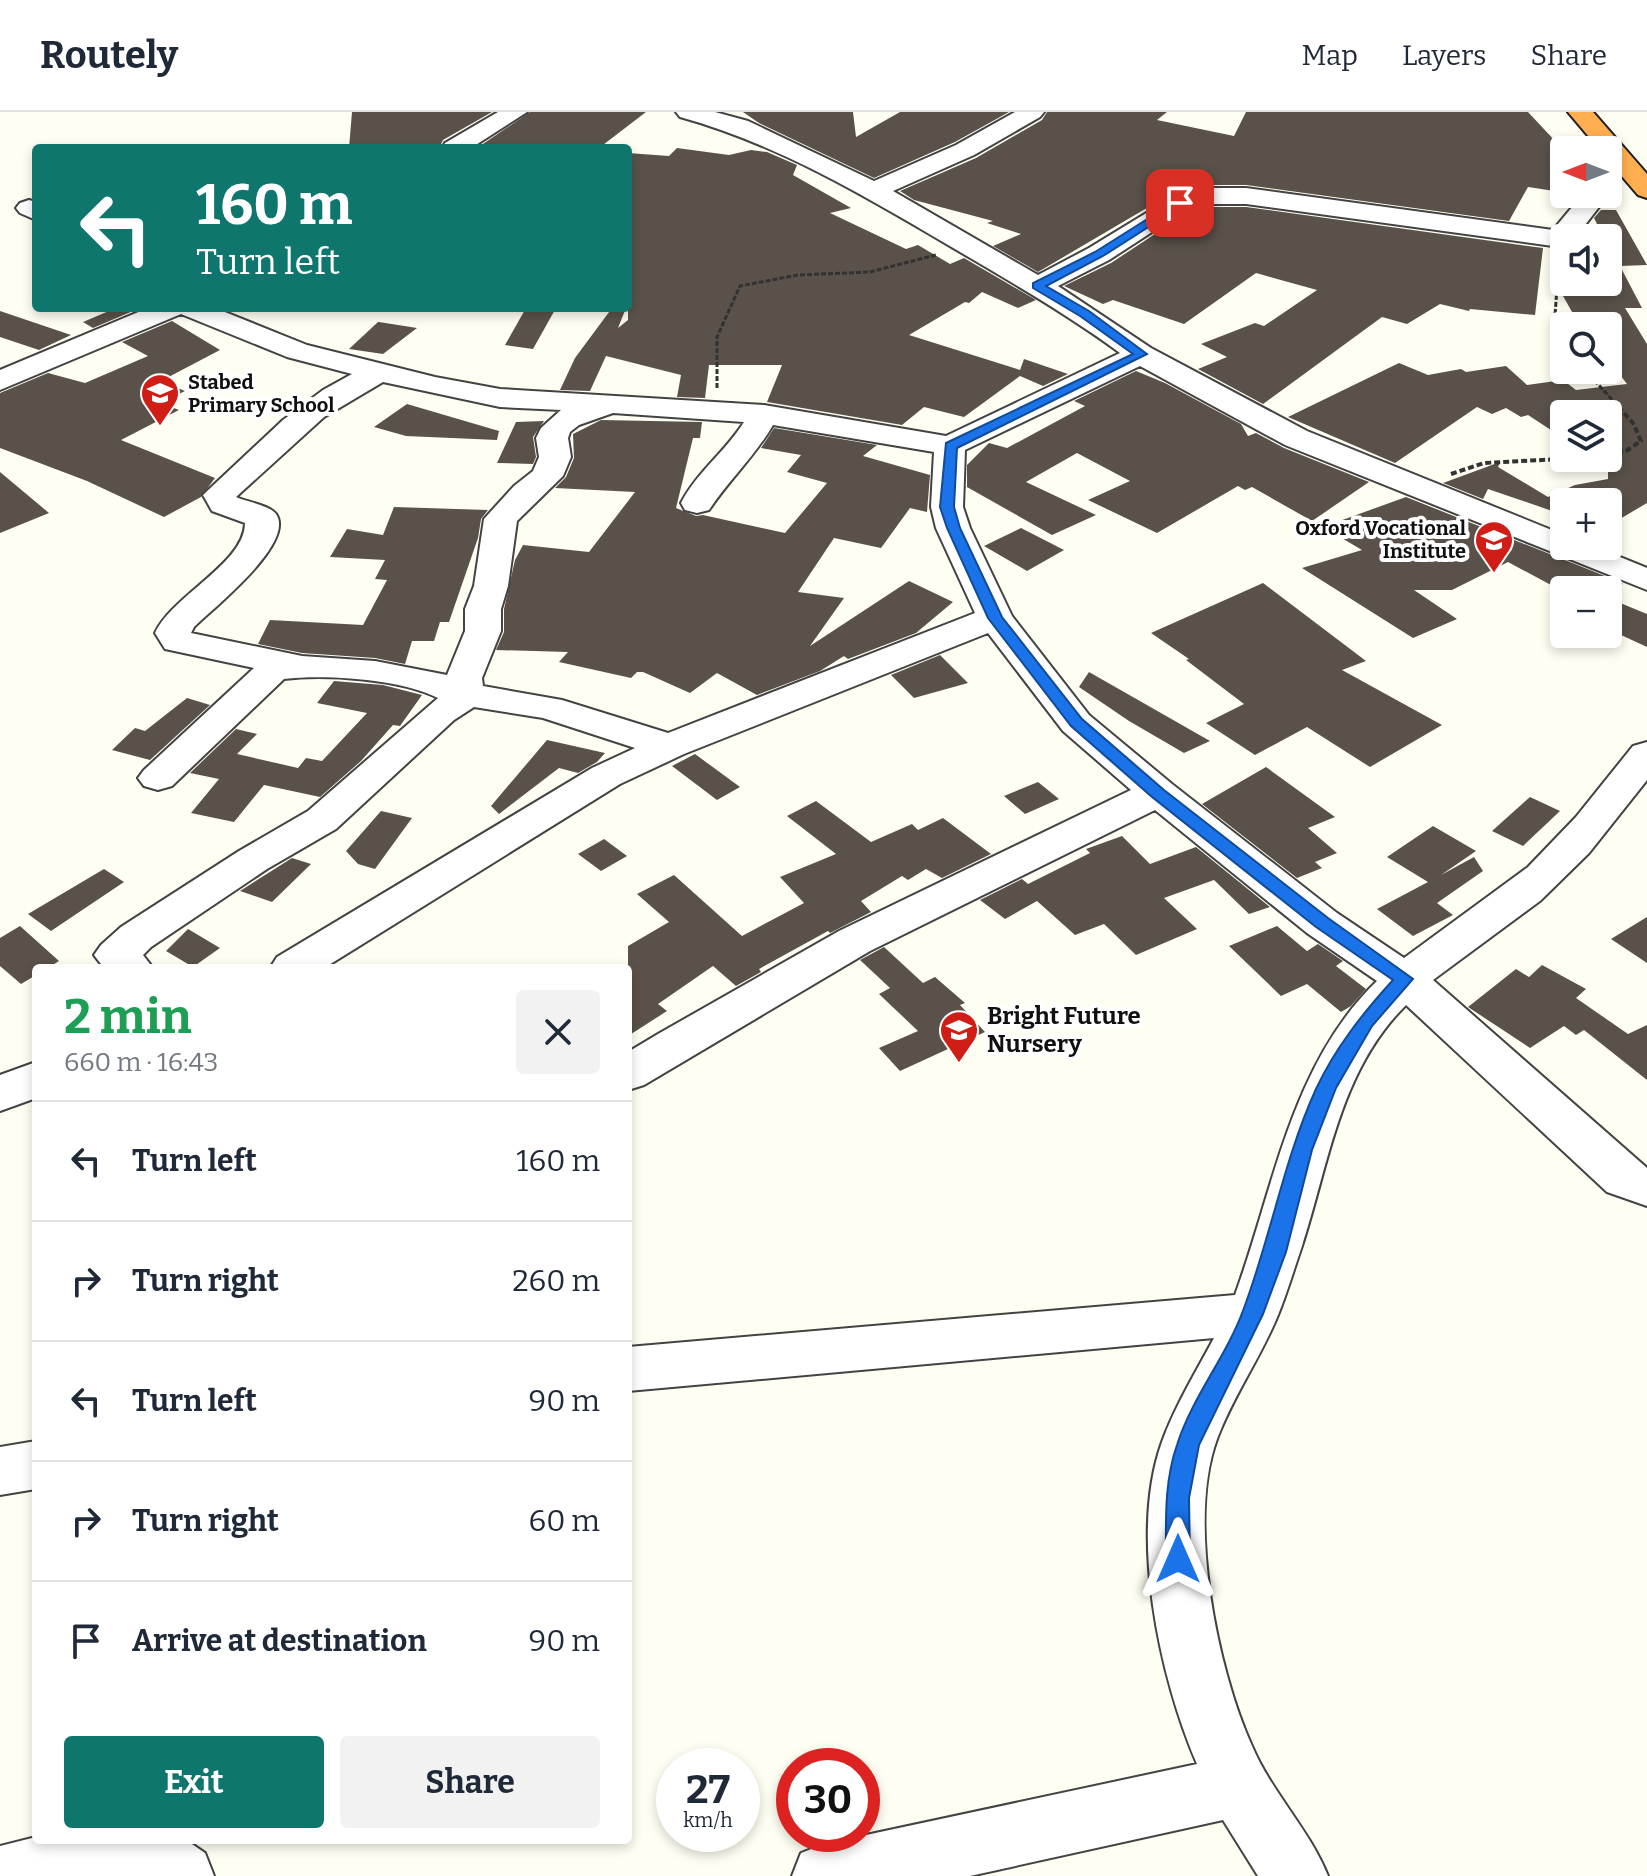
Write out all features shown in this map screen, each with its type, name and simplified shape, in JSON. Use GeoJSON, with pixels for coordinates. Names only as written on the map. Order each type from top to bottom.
{"type":"FeatureCollection","features":[{"type":"Feature","properties":{"kind":"highway"},"geometry":{"type":"LineString","coordinates":[[1580,112],[1594,136]]}},
{"type":"Feature","properties":{"kind":"highway"},"geometry":{"type":"LineString","coordinates":[[1622,174],[1646,189]]}},
{"type":"Feature","properties":{"kind":"street"},"geometry":{"type":"LineString","coordinates":[[461,144],[515,112]]}},
{"type":"Feature","properties":{"kind":"street"},"geometry":{"type":"LineString","coordinates":[[688,112],[740,126],[874,190],[1085,314],[1141,354],[1296,438],[1647,580]]}},
{"type":"Feature","properties":{"kind":"street"},"geometry":{"type":"LineString","coordinates":[[874,190],[965,150],[1032,112]]}},
{"type":"Feature","properties":{"kind":"street"},"geometry":{"type":"LineString","coordinates":[[1037,286],[1099,254],[1180,203],[1200,196],[1246,196],[1550,238]]}},
{"type":"Feature","properties":{"kind":"street"},"geometry":{"type":"LineString","coordinates":[[1572,224],[1585,208]]}},
{"type":"Feature","properties":{"kind":"street"},"geometry":{"type":"LineString","coordinates":[[0,381],[163,312]]}},
{"type":"Feature","properties":{"kind":"street"},"geometry":{"type":"LineString","coordinates":[[200,312],[297,351],[378,373],[500,398],[764,414],[950,446],[1141,354]]}},
{"type":"Feature","properties":{"kind":"street"},"geometry":{"type":"LineString","coordinates":[[378,373],[358,381],[310,413],[219,495],[224,504],[262,518],[262,533],[250,555],[178,622],[173,633],[178,641],[227,654],[294,665],[420,680],[468,695],[549,708],[670,746]]}},
{"type":"Feature","properties":{"kind":"street"},"geometry":{"type":"LineString","coordinates":[[468,695],[464,678],[483,631],[483,609],[491,586],[501,519],[525,493],[547,476],[555,457],[552,438],[556,428],[568,418],[610,404]]}},
{"type":"Feature","properties":{"kind":"street"},"geometry":{"type":"LineString","coordinates":[[697,503],[704,489],[748,441],[764,414]]}},
{"type":"Feature","properties":{"kind":"street"},"geometry":{"type":"LineString","coordinates":[[950,446],[947,507],[953,528],[995,618],[1076,723],[1158,793],[1322,923],[1404,979],[1624,1179],[1647,1187]]}},
{"type":"Feature","properties":{"kind":"street"},"geometry":{"type":"LineString","coordinates":[[299,964],[606,776],[670,746],[995,618]]}},
{"type":"Feature","properties":{"kind":"street"},"geometry":{"type":"LineString","coordinates":[[158,778],[258,681],[273,670],[294,665]]}},
{"type":"Feature","properties":{"kind":"street"},"geometry":{"type":"LineString","coordinates":[[126,964],[116,955],[136,937],[253,860],[322,820],[441,712],[468,695]]}},
{"type":"Feature","properties":{"kind":"street"},"geometry":{"type":"LineString","coordinates":[[1296,1876],[1238,1786],[1212,1719],[1190,1642],[1178,1559],[1177,1498],[1188,1444],[1253,1314],[1275,1252],[1303,1150],[1326,1088],[1366,1021],[1404,979],[1526,890],[1582,836],[1647,754]]}},
{"type":"Feature","properties":{"kind":"street"},"geometry":{"type":"LineString","coordinates":[[632,1071],[838,951],[996,869],[1158,793]]}},
{"type":"Feature","properties":{"kind":"street"},"geometry":{"type":"LineString","coordinates":[[0,1094],[32,1081]]}},
{"type":"Feature","properties":{"kind":"street"},"geometry":{"type":"LineString","coordinates":[[632,1369],[1253,1314]]}},
{"type":"Feature","properties":{"kind":"street"},"geometry":{"type":"LineString","coordinates":[[0,1471],[32,1466]]}},
{"type":"Feature","properties":{"kind":"street"},"geometry":{"type":"LineString","coordinates":[[824,1876],[1238,1786]]}},
{"type":"Feature","properties":{"kind":"street"},"geometry":{"type":"LineString","coordinates":[[5,1876],[79,1862],[134,1856],[167,1863],[182,1876]]}},
{"type":"Feature","properties":{"kind":"path"},"geometry":{"type":"LineString","coordinates":[[716,409],[717,337],[740,286],[798,275],[870,272],[947,252],[979,254]]}},
{"type":"Feature","properties":{"kind":"path"},"geometry":{"type":"LineString","coordinates":[[1598,384],[1612,400]]}},
{"type":"Feature","properties":{"kind":"path"},"geometry":{"type":"LineString","coordinates":[[1622,411],[1633,423],[1641,441],[1622,451]]}},
{"type":"Feature","properties":{"kind":"path"},"geometry":{"type":"LineString","coordinates":[[1414,486],[1484,463],[1550,460]]}},
{"type":"Feature","properties":{"kind":"building"},"geometry":{"type":"Polygon","coordinates":[[[352,112],[492,112],[441,144],[349,144],[352,112]]]}},
{"type":"Feature","properties":{"kind":"building"},"geometry":{"type":"Polygon","coordinates":[[[530,112],[646,112],[604,144],[483,144],[530,112]]]}},
{"type":"Feature","properties":{"kind":"building"},"geometry":{"type":"Polygon","coordinates":[[[743,112],[853,112],[856,137],[900,112],[1009,112],[955,142],[874,178],[759,123],[743,112]]]}},
{"type":"Feature","properties":{"kind":"building"},"geometry":{"type":"Polygon","coordinates":[[[1047,112],[1167,112],[1157,120],[1234,136],[1246,112],[1528,112],[1550,136],[1550,190],[1528,187],[1509,221],[1246,185],[1200,185],[1169,195],[1038,272],[993,246],[1021,234],[987,223],[993,221],[914,200],[900,191],[976,158],[1042,120],[1047,112]]]}},
{"type":"Feature","properties":{"kind":"building"},"geometry":{"type":"Polygon","coordinates":[[[677,148],[729,155],[751,150],[767,152],[797,165],[793,175],[851,208],[830,213],[906,249],[918,245],[950,264],[964,258],[1036,300],[1018,308],[982,292],[969,303],[965,302],[909,335],[1020,370],[1024,359],[1068,374],[1043,386],[1020,376],[964,417],[924,407],[902,425],[767,402],[782,365],[709,365],[705,398],[677,397],[681,375],[606,356],[590,391],[560,390],[575,358],[609,312],[624,312],[618,328],[628,320],[628,312],[632,312],[632,153],[669,156],[677,148]]]}},
{"type":"Feature","properties":{"kind":"building"},"geometry":{"type":"Polygon","coordinates":[[[1203,207],[1246,207],[1543,248],[1535,315],[1469,311],[1440,304],[1407,324],[1382,317],[1263,404],[1198,369],[1227,357],[1201,344],[1255,323],[1264,326],[1317,290],[1256,273],[1184,324],[1113,300],[1103,304],[1064,286],[1111,263],[1190,211],[1203,207]]]}},
{"type":"Feature","properties":{"kind":"building"},"geometry":{"type":"Polygon","coordinates":[[[1601,210],[1616,210],[1647,265],[1622,266],[1622,224],[1597,224],[1594,218],[1601,210]]]}},
{"type":"Feature","properties":{"kind":"building"},"geometry":{"type":"Polygon","coordinates":[[[1622,270],[1642,308],[1625,308],[1647,344],[1647,503],[1622,518],[1622,488],[1568,488],[1608,479],[1608,472],[1622,472],[1622,400],[1550,400],[1550,429],[1528,415],[1521,417],[1506,408],[1492,414],[1477,407],[1395,463],[1288,417],[1399,363],[1428,375],[1506,366],[1527,385],[1550,382],[1568,384],[1576,390],[1627,384],[1622,377],[1622,312],[1572,312],[1563,296],[1622,296],[1622,270]]]}},
{"type":"Feature","properties":{"kind":"building"},"geometry":{"type":"Polygon","coordinates":[[[0,311],[71,335],[39,350],[0,337],[0,311]]]}},
{"type":"Feature","properties":{"kind":"building"},"geometry":{"type":"Polygon","coordinates":[[[107,312],[131,312],[93,328],[83,322],[107,312]]]}},
{"type":"Feature","properties":{"kind":"building"},"geometry":{"type":"Polygon","coordinates":[[[524,312],[554,312],[533,349],[505,345],[524,312]]]}},
{"type":"Feature","properties":{"kind":"building"},"geometry":{"type":"Polygon","coordinates":[[[172,321],[220,350],[161,381],[185,391],[161,403],[179,410],[121,440],[215,478],[201,497],[164,517],[87,481],[0,448],[0,393],[48,373],[85,383],[148,356],[122,342],[172,321]]]}},
{"type":"Feature","properties":{"kind":"building"},"geometry":{"type":"Polygon","coordinates":[[[378,322],[417,328],[383,354],[349,349],[378,322]]]}},
{"type":"Feature","properties":{"kind":"building"},"geometry":{"type":"Polygon","coordinates":[[[1136,371],[1241,424],[1248,436],[1256,433],[1284,448],[1369,482],[1312,521],[1252,487],[1245,490],[1238,486],[1157,533],[1088,500],[1130,481],[1077,453],[1026,482],[1096,515],[1052,535],[967,487],[967,465],[989,443],[1007,448],[1085,406],[1074,401],[1136,371]]]}},
{"type":"Feature","properties":{"kind":"building"},"geometry":{"type":"Polygon","coordinates":[[[407,404],[499,431],[497,440],[406,436],[374,427],[407,404]]]}},
{"type":"Feature","properties":{"kind":"building"},"geometry":{"type":"Polygon","coordinates":[[[601,420],[702,422],[700,438],[693,438],[676,508],[696,516],[785,533],[827,483],[787,472],[801,455],[761,448],[774,428],[877,445],[863,456],[930,475],[927,512],[910,508],[881,548],[834,538],[798,592],[844,598],[810,646],[909,581],[953,602],[916,633],[848,659],[844,656],[820,671],[757,695],[717,673],[690,693],[643,672],[637,672],[631,678],[559,662],[568,652],[496,650],[504,632],[504,609],[515,560],[523,545],[589,552],[635,492],[555,488],[566,477],[574,458],[573,434],[601,420]]]}},
{"type":"Feature","properties":{"kind":"building"},"geometry":{"type":"Polygon","coordinates":[[[544,421],[533,437],[536,457],[533,464],[497,463],[516,422],[544,421]]]}},
{"type":"Feature","properties":{"kind":"building"},"geometry":{"type":"Polygon","coordinates":[[[1500,462],[1498,467],[1548,497],[1550,510],[1488,489],[1483,499],[1443,483],[1500,462]]]}},
{"type":"Feature","properties":{"kind":"building"},"geometry":{"type":"Polygon","coordinates":[[[0,472],[49,513],[0,533],[0,472]]]}},
{"type":"Feature","properties":{"kind":"building"},"geometry":{"type":"Polygon","coordinates":[[[1406,497],[1550,554],[1550,560],[1565,560],[1605,576],[1550,576],[1550,584],[1508,562],[1452,590],[1414,590],[1457,619],[1413,638],[1302,568],[1362,550],[1323,527],[1406,497]]]}},
{"type":"Feature","properties":{"kind":"building"},"geometry":{"type":"Polygon","coordinates":[[[394,507],[488,510],[481,519],[478,538],[449,622],[440,622],[434,641],[412,641],[405,664],[375,658],[302,653],[258,644],[270,620],[363,625],[387,580],[375,579],[385,560],[330,557],[347,529],[383,535],[394,507]]]}},
{"type":"Feature","properties":{"kind":"building"},"geometry":{"type":"Polygon","coordinates":[[[1021,528],[1064,550],[1027,571],[984,546],[1021,528]]]}},
{"type":"Feature","properties":{"kind":"building"},"geometry":{"type":"Polygon","coordinates":[[[1263,583],[1366,661],[1342,670],[1442,725],[1370,767],[1307,727],[1255,755],[1206,723],[1244,704],[1151,633],[1263,583]]]}},
{"type":"Feature","properties":{"kind":"building"},"geometry":{"type":"Polygon","coordinates":[[[1622,604],[1647,614],[1647,647],[1622,635],[1622,604]]]}},
{"type":"Feature","properties":{"kind":"building"},"geometry":{"type":"Polygon","coordinates":[[[940,655],[968,683],[914,698],[891,675],[940,655]]]}},
{"type":"Feature","properties":{"kind":"building"},"geometry":{"type":"Polygon","coordinates":[[[1089,672],[1210,741],[1184,753],[1079,687],[1089,672]]]}},
{"type":"Feature","properties":{"kind":"building"},"geometry":{"type":"Polygon","coordinates":[[[334,681],[383,685],[422,695],[400,726],[393,725],[361,761],[320,797],[264,785],[234,822],[191,813],[219,779],[190,773],[236,729],[257,734],[237,754],[298,768],[306,758],[322,761],[367,713],[317,703],[334,681]]]}},
{"type":"Feature","properties":{"kind":"building"},"geometry":{"type":"Polygon","coordinates":[[[187,698],[210,705],[150,760],[112,750],[135,728],[145,731],[187,698]]]}},
{"type":"Feature","properties":{"kind":"building"},"geometry":{"type":"Polygon","coordinates":[[[547,740],[605,753],[597,762],[578,773],[559,768],[499,814],[491,806],[547,740]]]}},
{"type":"Feature","properties":{"kind":"building"},"geometry":{"type":"Polygon","coordinates":[[[695,754],[740,787],[717,800],[672,766],[695,754]]]}},
{"type":"Feature","properties":{"kind":"building"},"geometry":{"type":"Polygon","coordinates":[[[1266,767],[1335,817],[1308,828],[1337,853],[1315,862],[1322,868],[1297,878],[1202,804],[1266,767]]]}},
{"type":"Feature","properties":{"kind":"building"},"geometry":{"type":"Polygon","coordinates":[[[1038,782],[1059,799],[1025,814],[1004,796],[1038,782]]]}},
{"type":"Feature","properties":{"kind":"building"},"geometry":{"type":"Polygon","coordinates":[[[1530,797],[1560,811],[1523,846],[1492,831],[1530,797]]]}},
{"type":"Feature","properties":{"kind":"building"},"geometry":{"type":"Polygon","coordinates":[[[816,801],[871,842],[912,824],[918,830],[943,818],[991,854],[942,878],[926,869],[908,880],[902,876],[861,901],[871,912],[830,933],[828,931],[759,969],[761,972],[736,986],[713,966],[658,1004],[667,1011],[632,1033],[632,964],[628,964],[628,946],[669,922],[637,894],[674,875],[742,936],[804,903],[780,877],[836,854],[787,816],[816,801]]]}},
{"type":"Feature","properties":{"kind":"building"},"geometry":{"type":"Polygon","coordinates":[[[381,811],[412,818],[375,869],[358,864],[346,851],[381,811]]]}},
{"type":"Feature","properties":{"kind":"building"},"geometry":{"type":"Polygon","coordinates":[[[1433,826],[1476,851],[1441,875],[1474,857],[1483,871],[1437,903],[1453,915],[1413,936],[1377,909],[1428,882],[1387,857],[1433,826]]]}},
{"type":"Feature","properties":{"kind":"building"},"geometry":{"type":"Polygon","coordinates":[[[1122,836],[1150,864],[1196,847],[1270,907],[1249,914],[1214,880],[1164,898],[1197,929],[1136,955],[1104,924],[1075,935],[1037,901],[1005,919],[980,900],[1022,879],[1028,884],[1090,853],[1086,849],[1122,836]]]}},
{"type":"Feature","properties":{"kind":"building"},"geometry":{"type":"Polygon","coordinates":[[[604,839],[627,856],[601,871],[578,854],[604,839]]]}},
{"type":"Feature","properties":{"kind":"building"},"geometry":{"type":"Polygon","coordinates":[[[292,858],[311,864],[272,902],[240,891],[292,858]]]}},
{"type":"Feature","properties":{"kind":"building"},"geometry":{"type":"Polygon","coordinates":[[[104,869],[124,882],[51,931],[28,914],[104,869]]]}},
{"type":"Feature","properties":{"kind":"building"},"geometry":{"type":"Polygon","coordinates":[[[1647,917],[1647,963],[1611,939],[1647,917]]]}},
{"type":"Feature","properties":{"kind":"building"},"geometry":{"type":"Polygon","coordinates":[[[20,926],[59,961],[54,964],[32,964],[32,977],[21,984],[0,966],[0,938],[20,926]]]}},
{"type":"Feature","properties":{"kind":"building"},"geometry":{"type":"Polygon","coordinates":[[[1277,926],[1307,951],[1318,944],[1343,961],[1336,966],[1366,989],[1341,1012],[1307,984],[1281,996],[1229,946],[1277,926]]]}},
{"type":"Feature","properties":{"kind":"building"},"geometry":{"type":"Polygon","coordinates":[[[188,929],[220,948],[197,964],[188,964],[166,951],[188,929]]]}},
{"type":"Feature","properties":{"kind":"building"},"geometry":{"type":"Polygon","coordinates":[[[884,947],[923,983],[935,977],[965,1003],[960,1005],[985,1032],[900,1071],[879,1048],[918,1031],[879,994],[890,988],[860,960],[884,947]]]}},
{"type":"Feature","properties":{"kind":"building"},"geometry":{"type":"Polygon","coordinates":[[[1542,965],[1586,989],[1576,998],[1628,1034],[1647,1025],[1647,1080],[1584,1030],[1576,1035],[1564,1026],[1530,1048],[1468,1007],[1516,969],[1529,977],[1542,965]]]}},
{"type":"Feature","properties":{"kind":"place","name":"Stabed Primary School"},"geometry":{"type":"Point","coordinates":[160,427]}},
{"type":"Feature","properties":{"kind":"place","name":"Oxford Vocational Institute"},"geometry":{"type":"Point","coordinates":[1494,574]}},
{"type":"Feature","properties":{"kind":"place","name":"Bright Future Nursery"},"geometry":{"type":"Point","coordinates":[959,1064]}},
{"type":"Feature","properties":{"kind":"route"},"geometry":{"type":"LineString","coordinates":[[1178,1559],[1177,1498],[1188,1444],[1253,1314],[1275,1252],[1303,1150],[1326,1088],[1366,1021],[1404,979],[1322,923],[1158,793],[1076,723],[995,618],[953,528],[947,507],[950,446],[1141,354],[1085,314],[1037,286],[1099,254],[1180,203]]}}]}
